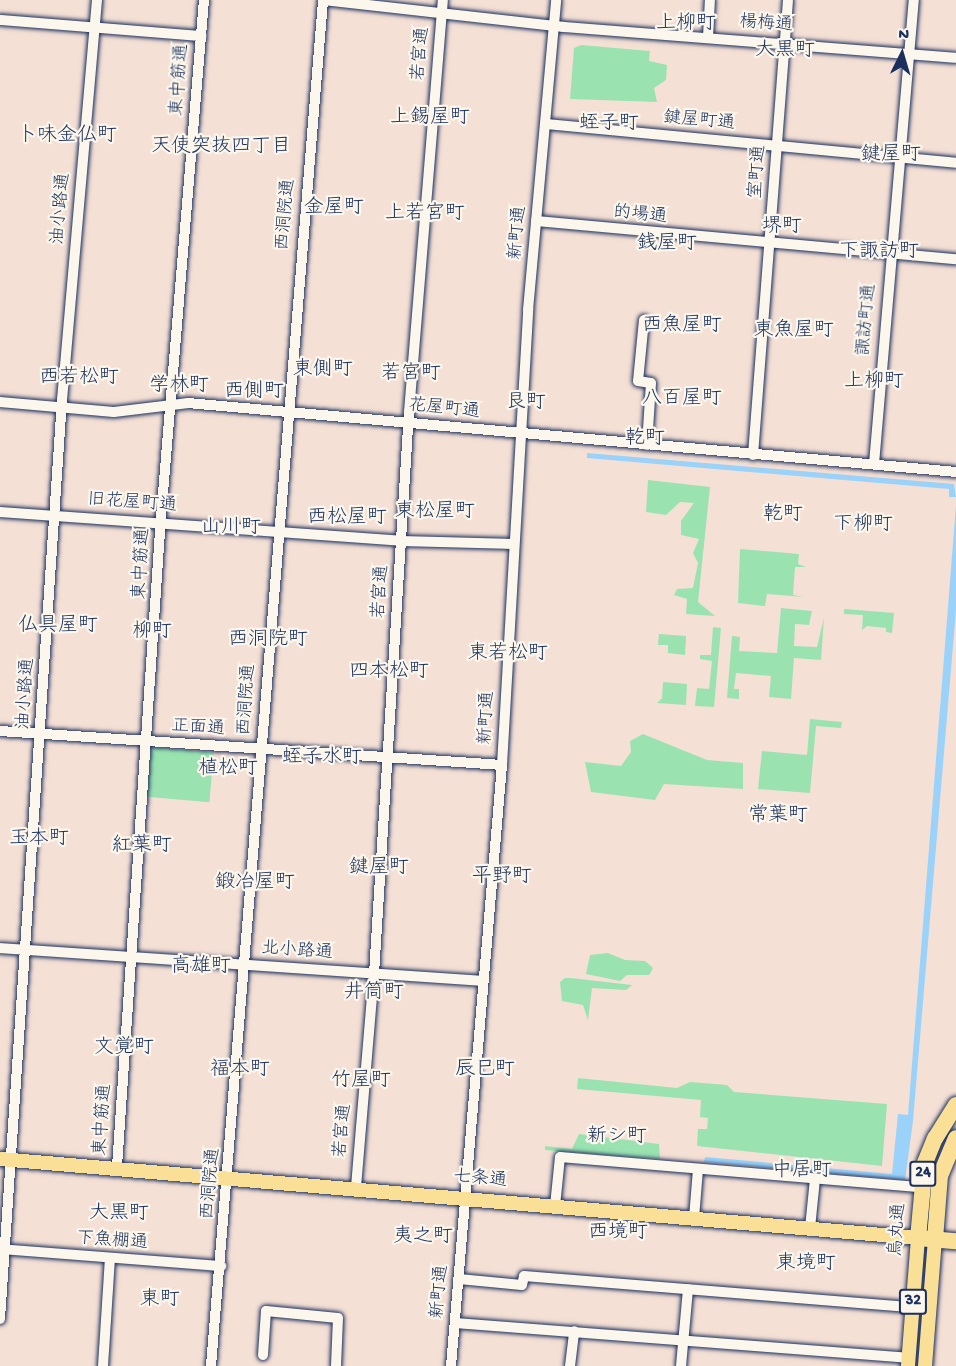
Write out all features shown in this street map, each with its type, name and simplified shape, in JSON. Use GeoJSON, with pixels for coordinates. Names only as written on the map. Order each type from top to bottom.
{"type":"FeatureCollection","features":[{"type":"Feature","properties":{"kind":"highway","name":"烏丸通"},"geometry":{"type":"LineString","coordinates":[[918,1238],[921,1187],[935,1138],[956,1105]]}},
{"type":"Feature","properties":{"kind":"highway","name":"烏丸通"},"geometry":{"type":"LineString","coordinates":[[935,1239],[940,1176],[956,1138]]}},
{"type":"Feature","properties":{"kind":"highway","name":"七条通"},"geometry":{"type":"LineString","coordinates":[[918,1238],[956,1241]]}},
{"type":"Feature","properties":{"kind":"main road","name":"七条通"},"geometry":{"type":"LineString","coordinates":[[5,1160],[229,1176],[918,1238]]}},
{"type":"Feature","properties":{"kind":"main road","name":"烏丸通"},"geometry":{"type":"LineString","coordinates":[[908,1362],[918,1238]]}},
{"type":"Feature","properties":{"kind":"main road","name":"烏丸通"},"geometry":{"type":"LineString","coordinates":[[925,1366],[935,1239]]}},
{"type":"Feature","properties":{"kind":"street","name":"油小路通"},"geometry":{"type":"LineString","coordinates":[[0,1319],[5,1160],[26,949],[62,408],[97,0]]}},
{"type":"Feature","properties":{"kind":"street","name":"東中筋通"},"geometry":{"type":"LineString","coordinates":[[117,1167],[162,523],[204,0]]}},
{"type":"Feature","properties":{"kind":"street","name":"楊梅通"},"geometry":{"type":"LineString","coordinates":[[323,0],[554,25],[786,42],[956,58]]}},
{"type":"Feature","properties":{"kind":"street","name":"西洞院通"},"geometry":{"type":"LineString","coordinates":[[211,1366],[229,1176],[278,532],[323,0]]}},
{"type":"Feature","properties":{"kind":"street","name":"若宮通"},"geometry":{"type":"LineString","coordinates":[[356,1187],[374,974],[401,541],[443,0]]}},
{"type":"Feature","properties":{"kind":"street","name":"新町通"},"geometry":{"type":"LineString","coordinates":[[451,1366],[502,765],[513,544],[536,221],[556,0]]}},
{"type":"Feature","properties":{"kind":"street"},"geometry":{"type":"LineString","coordinates":[[708,37],[710,0]]}},
{"type":"Feature","properties":{"kind":"street","name":"室町通"},"geometry":{"type":"LineString","coordinates":[[753,454],[788,0]]}},
{"type":"Feature","properties":{"kind":"street","name":"諏訪町通"},"geometry":{"type":"LineString","coordinates":[[874,464],[898,157],[914,0]]}},
{"type":"Feature","properties":{"kind":"street"},"geometry":{"type":"LineString","coordinates":[[0,20],[201,36]]}},
{"type":"Feature","properties":{"kind":"street","name":"鍵屋町通"},"geometry":{"type":"LineString","coordinates":[[546,124],[956,163]]}},
{"type":"Feature","properties":{"kind":"street","name":"的場通"},"geometry":{"type":"LineString","coordinates":[[536,221],[770,244],[956,259]]}},
{"type":"Feature","properties":{"kind":"street"},"geometry":{"type":"LineString","coordinates":[[644,320],[638,381],[651,383],[647,445]]}},
{"type":"Feature","properties":{"kind":"street","name":"花屋町通"},"geometry":{"type":"LineString","coordinates":[[0,402],[114,412],[172,404],[288,411],[956,472]]}},
{"type":"Feature","properties":{"kind":"street","name":"旧花屋町通"},"geometry":{"type":"LineString","coordinates":[[0,512],[401,541],[513,544]]}},
{"type":"Feature","properties":{"kind":"street","name":"正面通"},"geometry":{"type":"LineString","coordinates":[[0,731],[502,765]]}},
{"type":"Feature","properties":{"kind":"street","name":"北小路通"},"geometry":{"type":"LineString","coordinates":[[0,948],[483,981]]}},
{"type":"Feature","properties":{"kind":"street"},"geometry":{"type":"LineString","coordinates":[[555,1206],[560,1157],[921,1187]]}},
{"type":"Feature","properties":{"kind":"street"},"geometry":{"type":"LineString","coordinates":[[694,1218],[698,1169]]}},
{"type":"Feature","properties":{"kind":"street"},"geometry":{"type":"LineString","coordinates":[[810,1228],[815,1179]]}},
{"type":"Feature","properties":{"kind":"street","name":"下魚棚通"},"geometry":{"type":"LineString","coordinates":[[2,1250],[221,1266]]}},
{"type":"Feature","properties":{"kind":"street"},"geometry":{"type":"LineString","coordinates":[[103,1366],[110,1258]]}},
{"type":"Feature","properties":{"kind":"street"},"geometry":{"type":"LineString","coordinates":[[459,1279],[522,1285],[524,1276],[912,1307]]}},
{"type":"Feature","properties":{"kind":"street"},"geometry":{"type":"LineString","coordinates":[[681,1366],[688,1289]]}},
{"type":"Feature","properties":{"kind":"street"},"geometry":{"type":"LineString","coordinates":[[263,1355],[266,1311],[338,1318],[336,1366]]}},
{"type":"Feature","properties":{"kind":"street"},"geometry":{"type":"LineString","coordinates":[[454,1323],[683,1340],[908,1362]]}},
{"type":"Feature","properties":{"kind":"street"},"geometry":{"type":"LineString","coordinates":[[570,1366],[574,1331]]}},
{"type":"Feature","properties":{"kind":"green space"},"geometry":{"type":"Polygon","coordinates":[[[581,45],[650,51],[649,61],[667,65],[666,80],[654,88],[657,102],[570,99],[574,48],[581,45]]]}},
{"type":"Feature","properties":{"kind":"green space"},"geometry":{"type":"Polygon","coordinates":[[[648,480],[710,487],[698,602],[715,616],[686,614],[687,599],[674,595],[677,589],[693,588],[698,563],[693,553],[699,539],[681,535],[681,521],[694,503],[680,502],[666,515],[646,512],[648,480]]]}},
{"type":"Feature","properties":{"kind":"green space"},"geometry":{"type":"Polygon","coordinates":[[[740,549],[799,554],[798,564],[806,567],[795,567],[793,595],[804,597],[767,594],[765,606],[738,603],[740,549]]]}},
{"type":"Feature","properties":{"kind":"green space"},"geometry":{"type":"Polygon","coordinates":[[[781,608],[812,611],[809,625],[795,624],[794,646],[817,647],[824,618],[821,660],[794,658],[791,699],[769,697],[771,676],[736,673],[734,689],[739,689],[739,699],[727,698],[732,636],[740,637],[739,651],[777,653],[781,608]]]}},
{"type":"Feature","properties":{"kind":"green space"},"geometry":{"type":"Polygon","coordinates":[[[844,609],[894,613],[892,633],[886,632],[886,628],[867,626],[862,630],[863,615],[844,614],[844,609]]]}},
{"type":"Feature","properties":{"kind":"green space"},"geometry":{"type":"Polygon","coordinates":[[[713,627],[721,628],[714,707],[695,706],[697,688],[709,689],[712,661],[700,659],[700,655],[711,655],[713,627]]]}},
{"type":"Feature","properties":{"kind":"green space"},"geometry":{"type":"Polygon","coordinates":[[[659,634],[686,636],[685,655],[668,653],[668,645],[658,645],[659,634]]]}},
{"type":"Feature","properties":{"kind":"green space"},"geometry":{"type":"Polygon","coordinates":[[[663,682],[687,684],[686,705],[657,703],[662,698],[663,682]]]}},
{"type":"Feature","properties":{"kind":"green space"},"geometry":{"type":"Polygon","coordinates":[[[810,719],[842,722],[841,728],[816,726],[810,793],[758,789],[762,751],[807,755],[810,719]]]}},
{"type":"Feature","properties":{"kind":"green space"},"geometry":{"type":"Polygon","coordinates":[[[643,734],[707,760],[743,763],[743,789],[664,784],[655,800],[591,792],[585,762],[621,766],[631,752],[630,741],[643,734]]]}},
{"type":"Feature","properties":{"kind":"green space"},"geometry":{"type":"Polygon","coordinates":[[[151,747],[214,752],[209,802],[147,797],[151,747]]]}},
{"type":"Feature","properties":{"kind":"green space"},"geometry":{"type":"Polygon","coordinates":[[[608,953],[625,960],[645,961],[653,968],[649,975],[627,975],[620,981],[586,974],[590,955],[608,953]]]}},
{"type":"Feature","properties":{"kind":"green space"},"geometry":{"type":"Polygon","coordinates":[[[565,978],[632,985],[626,990],[592,988],[588,1020],[583,1005],[562,1001],[560,982],[565,978]]]}},
{"type":"Feature","properties":{"kind":"green space"},"geometry":{"type":"Polygon","coordinates":[[[578,1078],[677,1088],[690,1082],[727,1085],[734,1092],[887,1104],[882,1166],[697,1146],[698,1129],[707,1129],[708,1118],[700,1117],[701,1100],[577,1089],[578,1078]]]}},
{"type":"Feature","properties":{"kind":"green space"},"geometry":{"type":"Polygon","coordinates":[[[579,1134],[659,1144],[660,1159],[545,1150],[545,1146],[572,1149],[579,1134]]]}},
{"type":"Feature","properties":{"kind":"water"},"geometry":{"type":"Polygon","coordinates":[[[587,453],[954,484],[956,497],[949,497],[949,489],[587,458],[587,453]]]}},
{"type":"Feature","properties":{"kind":"water"},"geometry":{"type":"Polygon","coordinates":[[[956,505],[956,610],[913,1121],[905,1180],[704,1162],[705,1157],[892,1174],[898,1114],[908,1115],[956,505]]]}},
{"type":"Feature","properties":{"kind":"district","name":"上柳町"},"geometry":{"type":"Point","coordinates":[686,24]}},
{"type":"Feature","properties":{"kind":"district","name":"大黒町"},"geometry":{"type":"Point","coordinates":[785,51]}},
{"type":"Feature","properties":{"kind":"district","name":"上錫屋町"},"geometry":{"type":"Point","coordinates":[430,118]}},
{"type":"Feature","properties":{"kind":"district","name":"蛭子町"},"geometry":{"type":"Point","coordinates":[609,124]}},
{"type":"Feature","properties":{"kind":"district","name":"卜味金仏町"},"geometry":{"type":"Point","coordinates":[67,136]}},
{"type":"Feature","properties":{"kind":"district","name":"天使突抜四丁目"},"geometry":{"type":"Point","coordinates":[221,147]}},
{"type":"Feature","properties":{"kind":"district","name":"鍵屋町"},"geometry":{"type":"Point","coordinates":[891,155]}},
{"type":"Feature","properties":{"kind":"district","name":"金屋町"},"geometry":{"type":"Point","coordinates":[334,208]}},
{"type":"Feature","properties":{"kind":"district","name":"上若宮町"},"geometry":{"type":"Point","coordinates":[425,214]}},
{"type":"Feature","properties":{"kind":"district","name":"堺町"},"geometry":{"type":"Point","coordinates":[782,227]}},
{"type":"Feature","properties":{"kind":"district","name":"銭屋町"},"geometry":{"type":"Point","coordinates":[667,244]}},
{"type":"Feature","properties":{"kind":"district","name":"下諏訪町"},"geometry":{"type":"Point","coordinates":[879,252]}},
{"type":"Feature","properties":{"kind":"district","name":"西魚屋町"},"geometry":{"type":"Point","coordinates":[682,326]}},
{"type":"Feature","properties":{"kind":"district","name":"東魚屋町"},"geometry":{"type":"Point","coordinates":[794,331]}},
{"type":"Feature","properties":{"kind":"district","name":"東側町"},"geometry":{"type":"Point","coordinates":[323,370]}},
{"type":"Feature","properties":{"kind":"district","name":"若宮町"},"geometry":{"type":"Point","coordinates":[411,374]}},
{"type":"Feature","properties":{"kind":"district","name":"西若松町"},"geometry":{"type":"Point","coordinates":[79,378]}},
{"type":"Feature","properties":{"kind":"district","name":"上柳町"},"geometry":{"type":"Point","coordinates":[874,382]}},
{"type":"Feature","properties":{"kind":"district","name":"学林町"},"geometry":{"type":"Point","coordinates":[179,386]}},
{"type":"Feature","properties":{"kind":"district","name":"西側町"},"geometry":{"type":"Point","coordinates":[254,392]}},
{"type":"Feature","properties":{"kind":"district","name":"八百屋町"},"geometry":{"type":"Point","coordinates":[682,399]}},
{"type":"Feature","properties":{"kind":"district","name":"艮町"},"geometry":{"type":"Point","coordinates":[526,403]}},
{"type":"Feature","properties":{"kind":"district","name":"乾町"},"geometry":{"type":"Point","coordinates":[645,439]}},
{"type":"Feature","properties":{"kind":"district","name":"東松屋町"},"geometry":{"type":"Point","coordinates":[435,512]}},
{"type":"Feature","properties":{"kind":"district","name":"乾町"},"geometry":{"type":"Point","coordinates":[783,515]}},
{"type":"Feature","properties":{"kind":"district","name":"西松屋町"},"geometry":{"type":"Point","coordinates":[347,518]}},
{"type":"Feature","properties":{"kind":"district","name":"下柳町"},"geometry":{"type":"Point","coordinates":[863,525]}},
{"type":"Feature","properties":{"kind":"district","name":"山川町"},"geometry":{"type":"Point","coordinates":[231,528]}},
{"type":"Feature","properties":{"kind":"district","name":"仏具屋町"},"geometry":{"type":"Point","coordinates":[58,626]}},
{"type":"Feature","properties":{"kind":"district","name":"柳町"},"geometry":{"type":"Point","coordinates":[152,632]}},
{"type":"Feature","properties":{"kind":"district","name":"西洞院町"},"geometry":{"type":"Point","coordinates":[268,640]}},
{"type":"Feature","properties":{"kind":"district","name":"東若松町"},"geometry":{"type":"Point","coordinates":[508,654]}},
{"type":"Feature","properties":{"kind":"district","name":"四本松町"},"geometry":{"type":"Point","coordinates":[389,672]}},
{"type":"Feature","properties":{"kind":"district","name":"蛭子水町"},"geometry":{"type":"Point","coordinates":[322,758]}},
{"type":"Feature","properties":{"kind":"district","name":"植松町"},"geometry":{"type":"Point","coordinates":[228,769]}},
{"type":"Feature","properties":{"kind":"district","name":"常葉町"},"geometry":{"type":"Point","coordinates":[778,816]}},
{"type":"Feature","properties":{"kind":"district","name":"玉本町"},"geometry":{"type":"Point","coordinates":[39,839]}},
{"type":"Feature","properties":{"kind":"district","name":"紅葉町"},"geometry":{"type":"Point","coordinates":[142,846]}},
{"type":"Feature","properties":{"kind":"district","name":"鍵屋町"},"geometry":{"type":"Point","coordinates":[379,868]}},
{"type":"Feature","properties":{"kind":"district","name":"平野町"},"geometry":{"type":"Point","coordinates":[502,877]}},
{"type":"Feature","properties":{"kind":"district","name":"鍛冶屋町"},"geometry":{"type":"Point","coordinates":[255,883]}},
{"type":"Feature","properties":{"kind":"district","name":"高雄町"},"geometry":{"type":"Point","coordinates":[201,967]}},
{"type":"Feature","properties":{"kind":"district","name":"井筒町"},"geometry":{"type":"Point","coordinates":[374,993]}},
{"type":"Feature","properties":{"kind":"district","name":"文覚町"},"geometry":{"type":"Point","coordinates":[124,1048]}},
{"type":"Feature","properties":{"kind":"district","name":"福本町"},"geometry":{"type":"Point","coordinates":[240,1070]}},
{"type":"Feature","properties":{"kind":"district","name":"辰巳町"},"geometry":{"type":"Point","coordinates":[485,1070]}},
{"type":"Feature","properties":{"kind":"district","name":"竹屋町"},"geometry":{"type":"Point","coordinates":[361,1081]}},
{"type":"Feature","properties":{"kind":"district","name":"新シ町"},"geometry":{"type":"Point","coordinates":[617,1137]}},
{"type":"Feature","properties":{"kind":"district","name":"中居町"},"geometry":{"type":"Point","coordinates":[802,1171]}},
{"type":"Feature","properties":{"kind":"district","name":"大黒町"},"geometry":{"type":"Point","coordinates":[119,1214]}},
{"type":"Feature","properties":{"kind":"district","name":"西境町"},"geometry":{"type":"Point","coordinates":[618,1233]}},
{"type":"Feature","properties":{"kind":"district","name":"夷之町"},"geometry":{"type":"Point","coordinates":[423,1237]}},
{"type":"Feature","properties":{"kind":"district","name":"東境町"},"geometry":{"type":"Point","coordinates":[806,1264]}},
{"type":"Feature","properties":{"kind":"district","name":"東町"},"geometry":{"type":"Point","coordinates":[160,1300]}}]}
